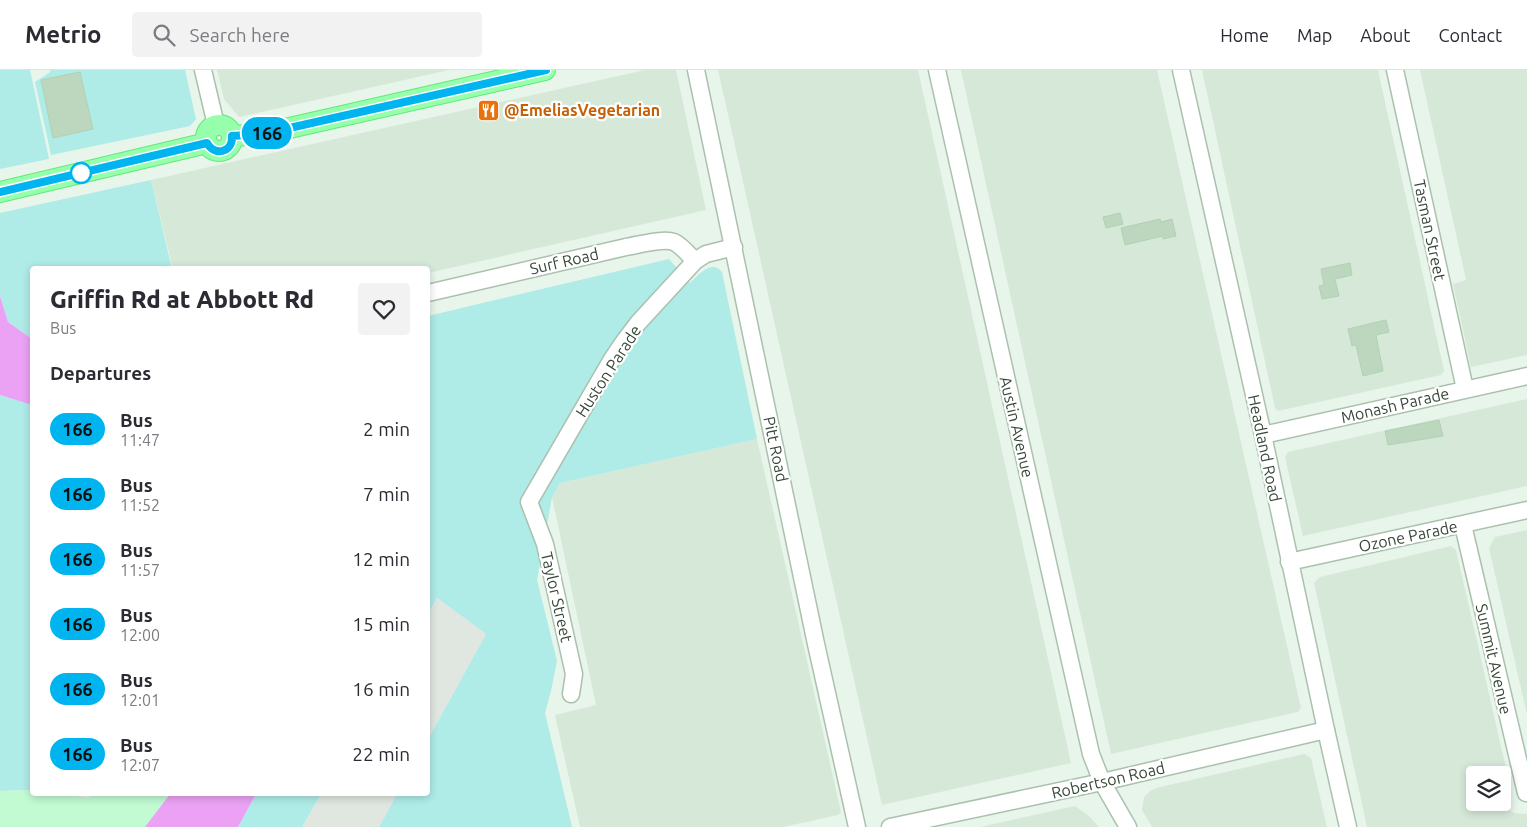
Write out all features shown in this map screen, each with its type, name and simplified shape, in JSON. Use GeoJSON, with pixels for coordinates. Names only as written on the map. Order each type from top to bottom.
{"type":"FeatureCollection","features":[{"type":"Feature","properties":{"kind":"main road"},"geometry":{"type":"LineString","coordinates":[[232,136],[263,134],[545,70]]}},
{"type":"Feature","properties":{"kind":"main road"},"geometry":{"type":"LineString","coordinates":[[216,125],[228,128],[232,136],[231,145],[221,152],[212,150],[206,139],[208,130],[216,125]]}},
{"type":"Feature","properties":{"kind":"main road"},"geometry":{"type":"LineString","coordinates":[[0,192],[207,143]]}},
{"type":"Feature","properties":{"kind":"street"},"geometry":{"type":"LineString","coordinates":[[203,70],[216,125]]}},
{"type":"Feature","properties":{"kind":"street","name":"Pitt Road"},"geometry":{"type":"LineString","coordinates":[[696,70],[816,644],[857,827]]}},
{"type":"Feature","properties":{"kind":"street","name":"Austin Avenue"},"geometry":{"type":"LineString","coordinates":[[937,70],[1088,744],[1102,782],[1128,827]]}},
{"type":"Feature","properties":{"kind":"street","name":"Headland Road"},"geometry":{"type":"LineString","coordinates":[[1180,70],[1263,435],[1289,562],[1348,827]]}},
{"type":"Feature","properties":{"kind":"street","name":"Tasman Street"},"geometry":{"type":"LineString","coordinates":[[1395,70],[1465,389]]}},
{"type":"Feature","properties":{"kind":"street","name":"Surf Road"},"geometry":{"type":"LineString","coordinates":[[430,292],[626,247],[657,242],[674,242],[695,262]]}},
{"type":"Feature","properties":{"kind":"street","name":"Huston Parade"},"geometry":{"type":"LineString","coordinates":[[529,502],[612,360],[638,323],[695,262],[706,254],[734,247]]}},
{"type":"Feature","properties":{"kind":"street","name":"Monash Parade"},"geometry":{"type":"LineString","coordinates":[[1263,435],[1527,376]]}},
{"type":"Feature","properties":{"kind":"street","name":"Taylor Street"},"geometry":{"type":"LineString","coordinates":[[529,502],[545,544],[572,664],[574,674],[571,694]]}},
{"type":"Feature","properties":{"kind":"street","name":"Ozone Parade"},"geometry":{"type":"LineString","coordinates":[[1289,562],[1527,510]]}},
{"type":"Feature","properties":{"kind":"street","name":"Summit Avenue"},"geometry":{"type":"LineString","coordinates":[[1463,524],[1526,793]]}},
{"type":"Feature","properties":{"kind":"street","name":"Robertson Road"},"geometry":{"type":"LineString","coordinates":[[890,827],[1102,782],[1326,730]]}},
{"type":"Feature","properties":{"kind":"shaded area"},"geometry":{"type":"Polygon","coordinates":[[[0,70],[30,70],[49,159],[0,169],[0,70]]]}},
{"type":"Feature","properties":{"kind":"shaded area"},"geometry":{"type":"Polygon","coordinates":[[[51,70],[185,70],[196,119],[190,126],[51,155],[35,82],[51,70]]]}},
{"type":"Feature","properties":{"kind":"shaded area"},"geometry":{"type":"Polygon","coordinates":[[[217,70],[449,70],[239,117],[224,99],[217,70]]]}},
{"type":"Feature","properties":{"kind":"shaded area"},"geometry":{"type":"Polygon","coordinates":[[[645,70],[676,70],[706,210],[430,273],[430,266],[172,266],[151,180],[645,70]]]}},
{"type":"Feature","properties":{"kind":"shaded area"},"geometry":{"type":"Polygon","coordinates":[[[718,70],[918,70],[1071,763],[882,805],[718,70]]]}},
{"type":"Feature","properties":{"kind":"shaded area"},"geometry":{"type":"Polygon","coordinates":[[[961,70],[1157,70],[1301,708],[1298,712],[1111,754],[961,70]]]}},
{"type":"Feature","properties":{"kind":"shaded area"},"geometry":{"type":"Polygon","coordinates":[[[1202,70],[1378,70],[1444,371],[1441,375],[1278,411],[1275,408],[1202,70]]]}},
{"type":"Feature","properties":{"kind":"shaded area"},"geometry":{"type":"Polygon","coordinates":[[[1420,70],[1527,70],[1527,355],[1471,367],[1453,284],[1466,280],[1420,70]]]}},
{"type":"Feature","properties":{"kind":"shaded area"},"geometry":{"type":"Polygon","coordinates":[[[151,180],[171,266],[30,266],[30,338],[8,322],[0,296],[0,213],[151,180]]]}},
{"type":"Feature","properties":{"kind":"shaded area"},"geometry":{"type":"Polygon","coordinates":[[[669,259],[690,283],[709,268],[718,268],[722,272],[757,439],[560,483],[552,497],[537,580],[557,661],[545,713],[572,827],[379,827],[396,796],[430,796],[430,735],[486,634],[437,598],[430,610],[430,316],[669,259]]]}},
{"type":"Feature","properties":{"kind":"shaded area"},"geometry":{"type":"Polygon","coordinates":[[[0,296],[8,322],[30,338],[30,404],[0,395],[0,296]]]}},
{"type":"Feature","properties":{"kind":"shaded area"},"geometry":{"type":"Polygon","coordinates":[[[0,395],[30,404],[30,790],[0,791],[0,395]]]}},
{"type":"Feature","properties":{"kind":"shaded area"},"geometry":{"type":"Polygon","coordinates":[[[1527,399],[1527,486],[1303,536],[1285,457],[1288,452],[1527,399]]]}},
{"type":"Feature","properties":{"kind":"shaded area"},"geometry":{"type":"Polygon","coordinates":[[[757,439],[841,812],[838,815],[783,827],[580,827],[555,715],[596,705],[552,497],[560,483],[757,439]]]}},
{"type":"Feature","properties":{"kind":"shaded area"},"geometry":{"type":"Polygon","coordinates":[[[1527,530],[1527,715],[1489,548],[1495,537],[1527,530]]]}},
{"type":"Feature","properties":{"kind":"shaded area"},"geometry":{"type":"Polygon","coordinates":[[[1451,546],[1456,550],[1506,766],[1466,766],[1466,811],[1511,811],[1527,814],[1527,827],[1367,827],[1314,583],[1320,577],[1451,546]]]}},
{"type":"Feature","properties":{"kind":"shaded area"},"geometry":{"type":"Polygon","coordinates":[[[437,598],[486,634],[430,735],[430,610],[437,598]]]}},
{"type":"Feature","properties":{"kind":"shaded area"},"geometry":{"type":"Polygon","coordinates":[[[1304,754],[1311,758],[1327,827],[1152,827],[1142,810],[1144,797],[1156,788],[1304,754]]]}},
{"type":"Feature","properties":{"kind":"shaded area"},"geometry":{"type":"Polygon","coordinates":[[[168,796],[255,796],[238,827],[145,827],[168,796]]]}},
{"type":"Feature","properties":{"kind":"shaded area"},"geometry":{"type":"Polygon","coordinates":[[[255,796],[320,796],[302,827],[238,827],[255,796]]]}},
{"type":"Feature","properties":{"kind":"shaded area"},"geometry":{"type":"Polygon","coordinates":[[[320,796],[396,796],[379,827],[302,827],[320,796]]]}},
{"type":"Feature","properties":{"kind":"shaded area"},"geometry":{"type":"Polygon","coordinates":[[[1075,806],[1089,816],[1099,827],[980,827],[1075,806]]]}},
{"type":"Feature","properties":{"kind":"sand"},"geometry":{"type":"Polygon","coordinates":[[[30,790],[30,796],[76,796],[88,798],[91,796],[168,796],[145,827],[0,827],[0,791],[30,790]]]}},
{"type":"Feature","properties":{"kind":"building"},"geometry":{"type":"Polygon","coordinates":[[[80,72],[93,129],[53,138],[41,80],[80,72]]]}},
{"type":"Feature","properties":{"kind":"building"},"geometry":{"type":"Polygon","coordinates":[[[1120,213],[1123,224],[1106,228],[1103,217],[1120,213]]]}},
{"type":"Feature","properties":{"kind":"building"},"geometry":{"type":"Polygon","coordinates":[[[1160,219],[1161,222],[1172,219],[1176,236],[1163,239],[1163,236],[1125,245],[1121,228],[1160,219]]]}},
{"type":"Feature","properties":{"kind":"building"},"geometry":{"type":"Polygon","coordinates":[[[1350,263],[1352,275],[1335,279],[1339,296],[1322,299],[1319,286],[1324,285],[1321,269],[1350,263]]]}},
{"type":"Feature","properties":{"kind":"building"},"geometry":{"type":"Polygon","coordinates":[[[1386,320],[1389,332],[1376,335],[1383,371],[1363,376],[1356,345],[1352,346],[1348,329],[1386,320]]]}},
{"type":"Feature","properties":{"kind":"building"},"geometry":{"type":"Polygon","coordinates":[[[1439,420],[1443,436],[1388,445],[1385,431],[1439,420]]]}},
{"type":"Feature","properties":{"kind":"bus line","name":"166"},"geometry":{"type":"LineString","coordinates":[[0,192],[207,143],[212,150],[221,152],[229,148],[233,140],[232,136],[263,134],[546,70]]}},
{"type":"Feature","properties":{"kind":"place","name":"@EmeliasVegetarian"},"geometry":{"type":"Point","coordinates":[488,110]}}]}
